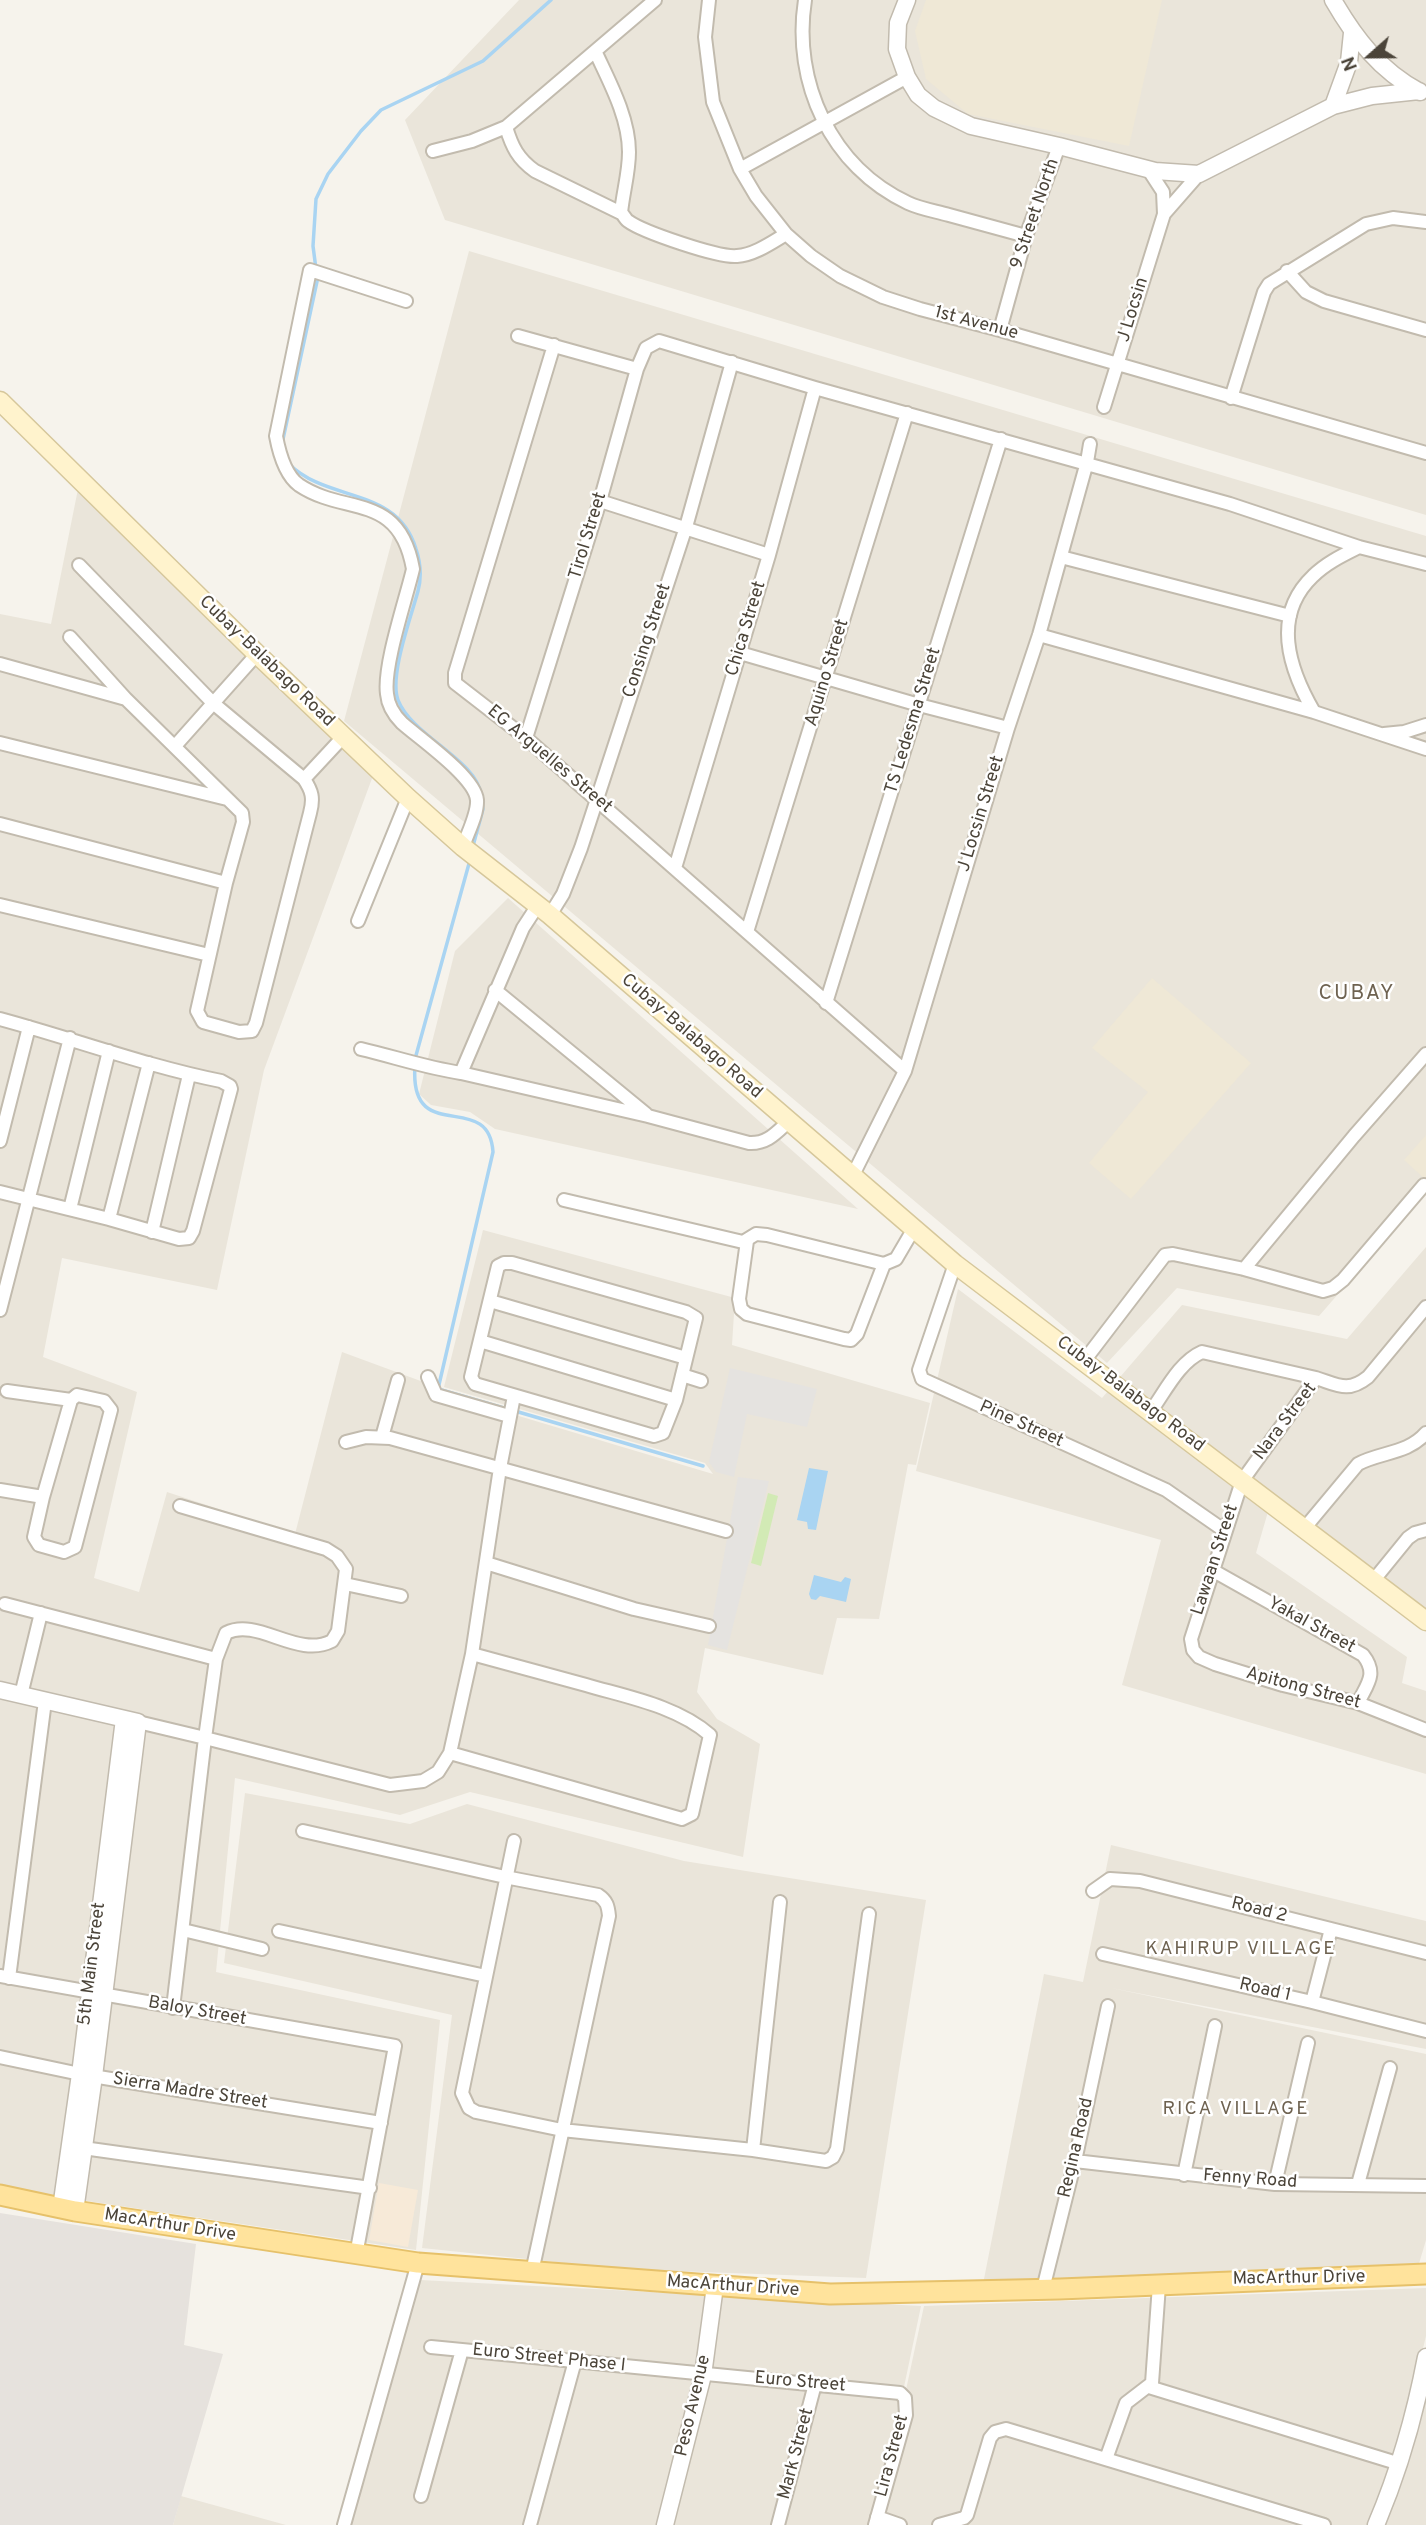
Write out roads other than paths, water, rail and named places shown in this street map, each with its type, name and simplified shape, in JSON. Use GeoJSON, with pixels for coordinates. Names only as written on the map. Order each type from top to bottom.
{"type":"FeatureCollection","features":[{"type":"Feature","properties":{"kind":"main road","name":"Cubay-Balabago Road"},"geometry":{"type":"LineString","coordinates":[[0,401],[257,654],[408,798],[472,854],[544,910],[955,1264],[1426,1621]]}},
{"type":"Feature","properties":{"kind":"main road","name":"MacArthur Drive"},"geometry":{"type":"LineString","coordinates":[[0,2194],[60,2208]]}},
{"type":"Feature","properties":{"kind":"main road","name":"MacArthur Drive"},"geometry":{"type":"LineString","coordinates":[[0,2201],[418,2263],[848,2295],[1426,2274]]}},
{"type":"Feature","properties":{"kind":"street"},"geometry":{"type":"LineString","coordinates":[[433,151],[472,141],[506,128],[655,0]]}},
{"type":"Feature","properties":{"kind":"street","name":"1st Avenue"},"geometry":{"type":"LineString","coordinates":[[709,0],[705,37],[713,102],[740,169],[756,196],[786,234],[810,256],[841,276],[883,297],[920,309],[1426,453]]}},
{"type":"Feature","properties":{"kind":"street"},"geometry":{"type":"LineString","coordinates":[[805,0],[804,67],[810,94],[823,123],[861,173],[912,205],[1026,236]]}},
{"type":"Feature","properties":{"kind":"street"},"geometry":{"type":"LineString","coordinates":[[907,0],[898,23],[897,49],[907,77],[918,95],[934,108],[971,126],[1059,146]]}},
{"type":"Feature","properties":{"kind":"street"},"geometry":{"type":"LineString","coordinates":[[1334,0],[1352,33],[1369,53],[1395,77],[1422,92]]}},
{"type":"Feature","properties":{"kind":"street"},"geometry":{"type":"LineString","coordinates":[[1333,106],[1349,62],[1352,33]]}},
{"type":"Feature","properties":{"kind":"street"},"geometry":{"type":"LineString","coordinates":[[596,53],[617,98],[629,149],[627,183],[621,213]]}},
{"type":"Feature","properties":{"kind":"street"},"geometry":{"type":"LineString","coordinates":[[740,169],[907,77]]}},
{"type":"Feature","properties":{"kind":"street"},"geometry":{"type":"LineString","coordinates":[[1147,169],[1199,174],[1333,106],[1372,96],[1422,92]]}},
{"type":"Feature","properties":{"kind":"street"},"geometry":{"type":"LineString","coordinates":[[506,128],[512,148],[528,167],[621,213],[627,221],[677,242],[724,256],[748,254],[786,234]]}},
{"type":"Feature","properties":{"kind":"street","name":"9 Street North"},"geometry":{"type":"LineString","coordinates":[[1000,330],[1026,236],[1059,146],[1147,169]]}},
{"type":"Feature","properties":{"kind":"street"},"geometry":{"type":"LineString","coordinates":[[1147,169],[1163,192],[1164,214]]}},
{"type":"Feature","properties":{"kind":"street","name":"J Locsin"},"geometry":{"type":"LineString","coordinates":[[1104,407],[1164,214],[1199,174]]}},
{"type":"Feature","properties":{"kind":"street"},"geometry":{"type":"LineString","coordinates":[[1231,398],[1264,292],[1269,284],[1366,224],[1393,218],[1426,222]]}},
{"type":"Feature","properties":{"kind":"street"},"geometry":{"type":"LineString","coordinates":[[406,301],[310,270],[276,426],[278,449],[297,484],[320,495],[370,508],[397,531],[410,551],[413,569],[386,675],[387,697],[394,715],[472,787],[477,803],[472,854]]}},
{"type":"Feature","properties":{"kind":"street"},"geometry":{"type":"LineString","coordinates":[[1287,271],[1306,292],[1324,301],[1426,330]]}},
{"type":"Feature","properties":{"kind":"street"},"geometry":{"type":"LineString","coordinates":[[518,336],[637,369]]}},
{"type":"Feature","properties":{"kind":"street","name":"Tirol Street"},"geometry":{"type":"LineString","coordinates":[[526,738],[600,501],[637,369],[646,348],[659,341],[732,362]]}},
{"type":"Feature","properties":{"kind":"street","name":"EG Arguelles Street"},"geometry":{"type":"LineString","coordinates":[[555,345],[454,678],[456,683],[526,738],[905,1071]]}},
{"type":"Feature","properties":{"kind":"street"},"geometry":{"type":"LineString","coordinates":[[732,362],[816,388],[1087,462],[1230,504],[1359,547],[1426,564]]}},
{"type":"Feature","properties":{"kind":"street","name":"Consing Street"},"geometry":{"type":"LineString","coordinates":[[461,1073],[523,928],[563,894],[685,527],[732,362]]}},
{"type":"Feature","properties":{"kind":"street","name":"Chica Street"},"geometry":{"type":"LineString","coordinates":[[675,868],[816,388]]}},
{"type":"Feature","properties":{"kind":"street","name":"Aquino Street"},"geometry":{"type":"LineString","coordinates":[[747,932],[908,412]]}},
{"type":"Feature","properties":{"kind":"street","name":"TS Ledesma Street"},"geometry":{"type":"LineString","coordinates":[[827,1003],[1001,439]]}},
{"type":"Feature","properties":{"kind":"street","name":"J Locsin Street"},"geometry":{"type":"LineString","coordinates":[[853,1175],[905,1071],[1008,728],[1039,635],[1090,444]]}},
{"type":"Feature","properties":{"kind":"street"},"geometry":{"type":"LineString","coordinates":[[600,501],[769,555]]}},
{"type":"Feature","properties":{"kind":"street"},"geometry":{"type":"LineString","coordinates":[[1314,712],[1303,693],[1289,654],[1286,639],[1290,616],[1298,596],[1311,577],[1331,562],[1359,547]]}},
{"type":"Feature","properties":{"kind":"street"},"geometry":{"type":"LineString","coordinates":[[1061,557],[1290,616]]}},
{"type":"Feature","properties":{"kind":"street"},"geometry":{"type":"LineString","coordinates":[[70,637],[126,699],[242,813],[243,822],[209,955],[198,1017],[203,1022],[239,1032],[252,1031],[313,799],[312,791],[304,779],[213,703],[79,565]]}},
{"type":"Feature","properties":{"kind":"street"},"geometry":{"type":"LineString","coordinates":[[1039,635],[1314,712],[1426,749]]}},
{"type":"Feature","properties":{"kind":"street"},"geometry":{"type":"LineString","coordinates":[[740,653],[1008,728]]}},
{"type":"Feature","properties":{"kind":"street"},"geometry":{"type":"LineString","coordinates":[[175,746],[257,654]]}},
{"type":"Feature","properties":{"kind":"street"},"geometry":{"type":"LineString","coordinates":[[0,664],[126,699]]}},
{"type":"Feature","properties":{"kind":"street"},"geometry":{"type":"LineString","coordinates":[[1380,735],[1404,732],[1426,725]]}},
{"type":"Feature","properties":{"kind":"street"},"geometry":{"type":"LineString","coordinates":[[304,779],[344,736]]}},
{"type":"Feature","properties":{"kind":"street"},"geometry":{"type":"LineString","coordinates":[[0,743],[230,800]]}},
{"type":"Feature","properties":{"kind":"street"},"geometry":{"type":"LineString","coordinates":[[358,921],[408,798]]}},
{"type":"Feature","properties":{"kind":"street"},"geometry":{"type":"LineString","coordinates":[[0,824],[226,883]]}},
{"type":"Feature","properties":{"kind":"street"},"geometry":{"type":"LineString","coordinates":[[0,905],[209,955]]}},
{"type":"Feature","properties":{"kind":"street"},"geometry":{"type":"LineString","coordinates":[[495,990],[648,1116]]}},
{"type":"Feature","properties":{"kind":"street"},"geometry":{"type":"LineString","coordinates":[[0,1019],[230,1086],[192,1236],[179,1239],[0,1192]]}},
{"type":"Feature","properties":{"kind":"street"},"geometry":{"type":"LineString","coordinates":[[0,1142],[29,1027]]}},
{"type":"Feature","properties":{"kind":"street"},"geometry":{"type":"LineString","coordinates":[[0,1310],[70,1038]]}},
{"type":"Feature","properties":{"kind":"street"},"geometry":{"type":"LineString","coordinates":[[361,1049],[410,1061],[426,1068],[461,1073],[648,1116],[749,1143],[768,1139],[788,1122]]}},
{"type":"Feature","properties":{"kind":"street"},"geometry":{"type":"LineString","coordinates":[[70,1209],[109,1051]]}},
{"type":"Feature","properties":{"kind":"street"},"geometry":{"type":"LineString","coordinates":[[1244,1269],[1426,1054]]}},
{"type":"Feature","properties":{"kind":"street"},"geometry":{"type":"LineString","coordinates":[[109,1219],[149,1063]]}},
{"type":"Feature","properties":{"kind":"street"},"geometry":{"type":"LineString","coordinates":[[152,1232],[189,1074]]}},
{"type":"Feature","properties":{"kind":"street"},"geometry":{"type":"LineString","coordinates":[[1084,1361],[1165,1255],[1173,1254],[1244,1269],[1323,1291],[1334,1288],[1343,1280],[1424,1185]]}},
{"type":"Feature","properties":{"kind":"street"},"geometry":{"type":"LineString","coordinates":[[564,1200],[734,1240],[747,1241],[756,1234],[767,1235],[884,1264],[896,1259],[913,1230]]}},
{"type":"Feature","properties":{"kind":"street"},"geometry":{"type":"LineString","coordinates":[[747,1241],[738,1299],[741,1309],[747,1314],[844,1339],[850,1340],[858,1334],[884,1264]]}},
{"type":"Feature","properties":{"kind":"street"},"geometry":{"type":"LineString","coordinates":[[428,1377],[436,1395],[654,1436],[663,1433],[676,1400],[696,1318],[686,1312],[504,1263],[498,1266],[471,1377],[475,1384],[511,1407]]}},
{"type":"Feature","properties":{"kind":"street","name":"Pine Street"},"geometry":{"type":"LineString","coordinates":[[955,1264],[919,1370],[922,1379],[1166,1490],[1225,1531]]}},
{"type":"Feature","properties":{"kind":"street"},"geometry":{"type":"LineString","coordinates":[[491,1301],[687,1358]]}},
{"type":"Feature","properties":{"kind":"street","name":"Nara Street"},"geometry":{"type":"LineString","coordinates":[[1242,1482],[1316,1378],[1342,1386],[1352,1387],[1359,1384],[1368,1377],[1426,1307]]}},
{"type":"Feature","properties":{"kind":"street"},"geometry":{"type":"LineString","coordinates":[[480,1341],[676,1400]]}},
{"type":"Feature","properties":{"kind":"street"},"geometry":{"type":"LineString","coordinates":[[1151,1411],[1185,1364],[1202,1352],[1316,1378]]}},
{"type":"Feature","properties":{"kind":"street"},"geometry":{"type":"LineString","coordinates":[[682,1375],[701,1381]]}},
{"type":"Feature","properties":{"kind":"street"},"geometry":{"type":"LineString","coordinates":[[382,1437],[398,1380]]}},
{"type":"Feature","properties":{"kind":"street"},"geometry":{"type":"LineString","coordinates":[[7,1391],[71,1400]]}},
{"type":"Feature","properties":{"kind":"street"},"geometry":{"type":"LineString","coordinates":[[76,1395],[104,1401],[111,1410],[75,1546],[68,1552],[39,1545],[35,1540],[43,1497],[71,1400],[76,1395]]}},
{"type":"Feature","properties":{"kind":"street"},"geometry":{"type":"LineString","coordinates":[[0,1690],[390,1785],[407,1785],[432,1777],[445,1764],[450,1753],[472,1654],[511,1407]]}},
{"type":"Feature","properties":{"kind":"street"},"geometry":{"type":"LineString","coordinates":[[1303,1530],[1358,1464],[1369,1458],[1401,1450],[1419,1441],[1426,1433]]}},
{"type":"Feature","properties":{"kind":"street"},"geometry":{"type":"LineString","coordinates":[[346,1442],[366,1437],[382,1437],[417,1444],[726,1531]]}},
{"type":"Feature","properties":{"kind":"street","name":"Lawaan Street"},"geometry":{"type":"LineString","coordinates":[[1191,1639],[1242,1482]]}},
{"type":"Feature","properties":{"kind":"street"},"geometry":{"type":"LineString","coordinates":[[0,1490],[43,1497]]}},
{"type":"Feature","properties":{"kind":"street"},"geometry":{"type":"LineString","coordinates":[[173,2008],[216,1659],[226,1633],[243,1629],[314,1648],[332,1642],[338,1631],[345,1584],[344,1565],[326,1549],[180,1506]]}},
{"type":"Feature","properties":{"kind":"street"},"geometry":{"type":"LineString","coordinates":[[1373,1581],[1408,1538],[1426,1530]]}},
{"type":"Feature","properties":{"kind":"street"},"geometry":{"type":"LineString","coordinates":[[486,1563],[634,1609],[709,1626]]}},
{"type":"Feature","properties":{"kind":"street","name":"Yakal Street"},"geometry":{"type":"LineString","coordinates":[[1212,1570],[1363,1655],[1371,1665],[1372,1673],[1358,1703]]}},
{"type":"Feature","properties":{"kind":"street"},"geometry":{"type":"LineString","coordinates":[[345,1584],[401,1596]]}},
{"type":"Feature","properties":{"kind":"street"},"geometry":{"type":"LineString","coordinates":[[5,1604],[216,1659]]}},
{"type":"Feature","properties":{"kind":"street"},"geometry":{"type":"LineString","coordinates":[[21,1695],[41,1613]]}},
{"type":"Feature","properties":{"kind":"street","name":"Apitong Street"},"geometry":{"type":"LineString","coordinates":[[1191,1639],[1192,1650],[1199,1657],[1215,1664],[1283,1685],[1358,1703],[1426,1730]]}},
{"type":"Feature","properties":{"kind":"street"},"geometry":{"type":"LineString","coordinates":[[450,1753],[682,1819],[692,1814],[709,1742],[710,1734],[701,1727],[668,1711],[632,1698],[472,1654]]}},
{"type":"Feature","properties":{"kind":"street"},"geometry":{"type":"LineString","coordinates":[[5,1977],[45,1701]]}},
{"type":"Feature","properties":{"kind":"street","name":"5th Main Street"},"geometry":{"type":"LineString","coordinates":[[60,2208],[77,2147],[131,1720]]}},
{"type":"Feature","properties":{"kind":"street"},"geometry":{"type":"LineString","coordinates":[[303,1831],[505,1877],[598,1895],[605,1899],[609,1916],[532,2272]]}},
{"type":"Feature","properties":{"kind":"street"},"geometry":{"type":"LineString","coordinates":[[514,1841],[462,2093],[465,2102],[476,2112],[562,2130],[753,2150],[817,2161],[826,2161],[833,2157],[837,2148],[869,1914]]}},
{"type":"Feature","properties":{"kind":"street","name":"Road 2"},"geometry":{"type":"LineString","coordinates":[[1093,1891],[1110,1880],[1140,1881],[1426,1953]]}},
{"type":"Feature","properties":{"kind":"street"},"geometry":{"type":"LineString","coordinates":[[753,2150],[780,1902]]}},
{"type":"Feature","properties":{"kind":"street"},"geometry":{"type":"LineString","coordinates":[[1312,2001],[1331,1929]]}},
{"type":"Feature","properties":{"kind":"street"},"geometry":{"type":"LineString","coordinates":[[183,1930],[262,1949]]}},
{"type":"Feature","properties":{"kind":"street"},"geometry":{"type":"LineString","coordinates":[[279,1931],[486,1976]]}},
{"type":"Feature","properties":{"kind":"street","name":"Road 1"},"geometry":{"type":"LineString","coordinates":[[1103,1954],[1312,2001],[1426,2031]]}},
{"type":"Feature","properties":{"kind":"street","name":"Baloy Street"},"geometry":{"type":"LineString","coordinates":[[5,1977],[395,2046],[381,2123]]}},
{"type":"Feature","properties":{"kind":"street","name":"Regina Road"},"geometry":{"type":"LineString","coordinates":[[1043,2289],[1075,2161],[1108,2006]]}},
{"type":"Feature","properties":{"kind":"street"},"geometry":{"type":"LineString","coordinates":[[1184,2175],[1215,2026]]}},
{"type":"Feature","properties":{"kind":"street"},"geometry":{"type":"LineString","coordinates":[[1275,2184],[1308,2043]]}},
{"type":"Feature","properties":{"kind":"street","name":"Sierra Madre Street"},"geometry":{"type":"LineString","coordinates":[[0,2057],[87,2075],[381,2123]]}},
{"type":"Feature","properties":{"kind":"street"},"geometry":{"type":"LineString","coordinates":[[1358,2184],[1390,2068]]}},
{"type":"Feature","properties":{"kind":"street"},"geometry":{"type":"LineString","coordinates":[[356,2255],[381,2123]]}},
{"type":"Feature","properties":{"kind":"street"},"geometry":{"type":"LineString","coordinates":[[77,2147],[370,2188]]}},
{"type":"Feature","properties":{"kind":"street","name":"Fenny Road"},"geometry":{"type":"LineString","coordinates":[[1075,2161],[1275,2184],[1426,2186]]}},
{"type":"Feature","properties":{"kind":"street"},"geometry":{"type":"LineString","coordinates":[[344,2525],[418,2263]]}},
{"type":"Feature","properties":{"kind":"street"},"geometry":{"type":"LineString","coordinates":[[1106,2459],[1126,2403],[1149,2387],[1154,2377],[1159,2285]]}},
{"type":"Feature","properties":{"kind":"street","name":"Peso Avenue"},"geometry":{"type":"LineString","coordinates":[[665,2525],[703,2375],[715,2286]]}},
{"type":"Feature","properties":{"kind":"street"},"geometry":{"type":"LineString","coordinates":[[431,2347],[462,2350]]}},
{"type":"Feature","properties":{"kind":"street","name":"Euro Street Phase I"},"geometry":{"type":"LineString","coordinates":[[421,2496],[462,2350],[703,2375]]}},
{"type":"Feature","properties":{"kind":"street"},"geometry":{"type":"LineString","coordinates":[[1376,2525],[1400,2464],[1426,2357]]}},
{"type":"Feature","properties":{"kind":"street"},"geometry":{"type":"LineString","coordinates":[[530,2525],[575,2361]]}},
{"type":"Feature","properties":{"kind":"street","name":"Euro Street"},"geometry":{"type":"LineString","coordinates":[[703,2375],[896,2391]]}},
{"type":"Feature","properties":{"kind":"street","name":"Mark Street"},"geometry":{"type":"LineString","coordinates":[[778,2525],[815,2384]]}},
{"type":"Feature","properties":{"kind":"street"},"geometry":{"type":"LineString","coordinates":[[1149,2387],[1400,2464]]}},
{"type":"Feature","properties":{"kind":"street","name":"Lira Street"},"geometry":{"type":"LineString","coordinates":[[876,2521],[906,2415],[905,2398],[896,2391]]}},
{"type":"Feature","properties":{"kind":"street"},"geometry":{"type":"LineString","coordinates":[[939,2525],[967,2515],[990,2438],[995,2432],[1006,2430],[1324,2525]]}},
{"type":"Feature","properties":{"kind":"street"},"geometry":{"type":"LineString","coordinates":[[876,2521],[900,2525]]}},
{"type":"Feature","properties":{"kind":"water"},"geometry":{"type":"Polygon","coordinates":[[[809,1468],[828,1471],[816,1530],[808,1529],[807,1522],[797,1520],[809,1468]]]}},
{"type":"Feature","properties":{"kind":"water"},"geometry":{"type":"Polygon","coordinates":[[[814,1575],[841,1582],[845,1577],[851,1579],[846,1602],[820,1596],[816,1600],[811,1599],[809,1594],[814,1575]]]}},
{"type":"Feature","properties":{"kind":"waterway"},"geometry":{"type":"LineString","coordinates":[[316,269],[313,246],[316,199],[328,174],[361,131],[381,110],[483,61],[551,0]]}},
{"type":"Feature","properties":{"kind":"waterway"},"geometry":{"type":"LineString","coordinates":[[282,444],[318,277]]}},
{"type":"Feature","properties":{"kind":"waterway"},"geometry":{"type":"LineString","coordinates":[[289,464],[323,485],[378,505],[394,515],[407,529],[418,554],[420,575],[396,676],[398,700],[416,725],[468,770],[477,782],[481,795]]}},
{"type":"Feature","properties":{"kind":"waterway"},"geometry":{"type":"LineString","coordinates":[[473,846],[483,809],[482,803]]}},
{"type":"Feature","properties":{"kind":"waterway"},"geometry":{"type":"LineString","coordinates":[[415,1059],[470,860]]}},
{"type":"Feature","properties":{"kind":"waterway"},"geometry":{"type":"LineString","coordinates":[[415,1066],[416,1091],[424,1105],[436,1112],[478,1123],[488,1133],[493,1152],[438,1389],[507,1409]]}},
{"type":"Feature","properties":{"kind":"waterway"},"geometry":{"type":"LineString","coordinates":[[515,1411],[703,1466]]}},
{"type":"Feature","properties":{"kind":"district","name":"CUBAY"},"geometry":{"type":"Point","coordinates":[1357,995]}},
{"type":"Feature","properties":{"kind":"district","name":"KAHIRUP VILLAGE"},"geometry":{"type":"Point","coordinates":[1241,1950]}},
{"type":"Feature","properties":{"kind":"district","name":"RICA VILLAGE"},"geometry":{"type":"Point","coordinates":[1236,2110]}}]}
